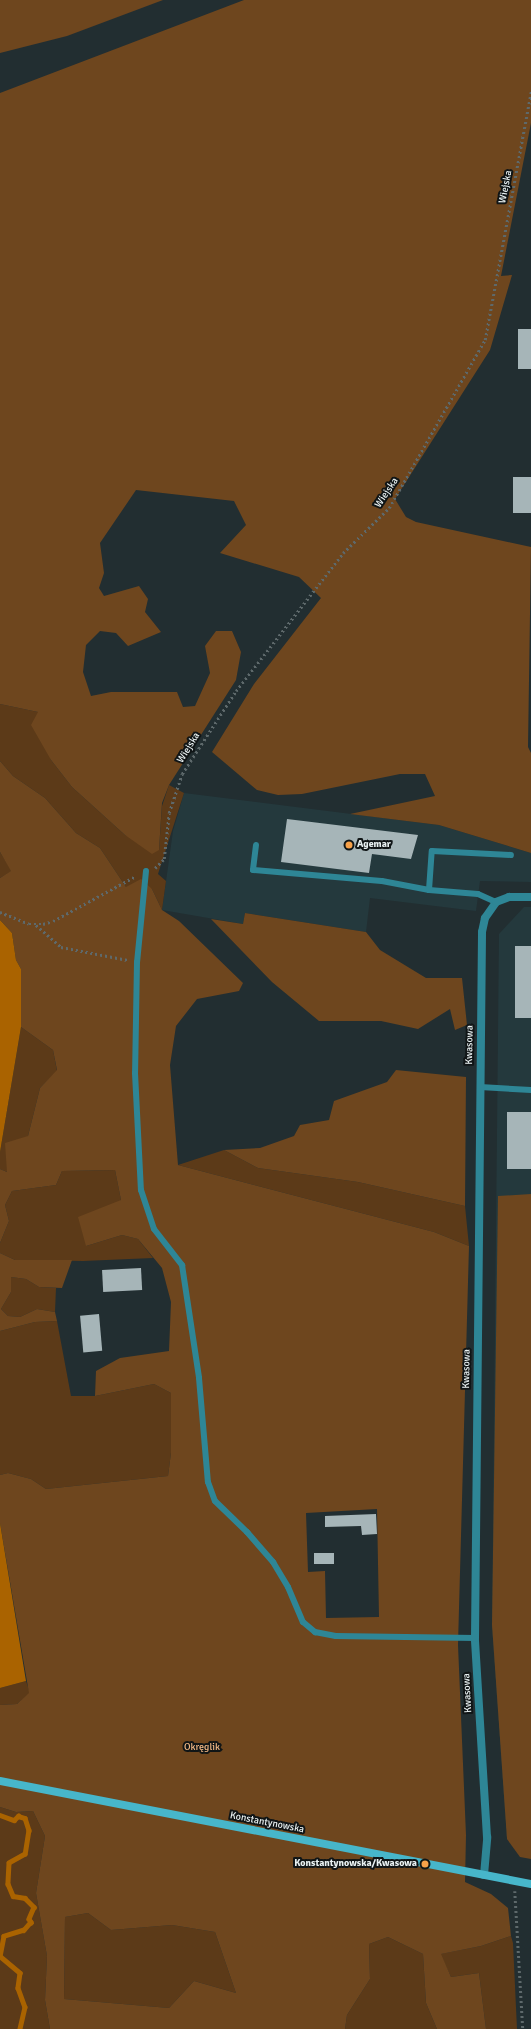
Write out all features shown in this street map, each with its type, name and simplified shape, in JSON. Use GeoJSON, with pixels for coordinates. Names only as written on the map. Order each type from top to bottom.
{"type":"FeatureCollection","features":[{"type":"Feature","properties":{"kind":"main road","name":"Konstantynowska"},"geometry":{"type":"LineString","coordinates":[[0,1781],[531,1884]]}},
{"type":"Feature","properties":{"kind":"street"},"geometry":{"type":"LineString","coordinates":[[496,902],[509,898],[531,897]]}},
{"type":"Feature","properties":{"kind":"street","name":"Kwasowa"},"geometry":{"type":"LineString","coordinates":[[484,1875],[487,1837],[475,1638],[480,1088],[482,932],[485,918],[496,902]]}},
{"type":"Feature","properties":{"kind":"lane"},"geometry":{"type":"LineString","coordinates":[[256,845],[252,870],[382,881],[429,890],[478,894],[496,902]]}},
{"type":"Feature","properties":{"kind":"lane"},"geometry":{"type":"LineString","coordinates":[[429,890],[432,851],[511,855]]}},
{"type":"Feature","properties":{"kind":"lane"},"geometry":{"type":"LineString","coordinates":[[146,871],[137,962],[135,1073],[141,1190],[154,1229],[182,1265],[198,1378],[208,1482],[215,1501],[247,1532],[273,1562],[288,1587],[303,1622],[315,1632],[336,1636],[475,1638]]}},
{"type":"Feature","properties":{"kind":"lane"},"geometry":{"type":"LineString","coordinates":[[480,1088],[531,1090]]}},
{"type":"Feature","properties":{"kind":"path","name":"Wiejska"},"geometry":{"type":"LineString","coordinates":[[146,871],[158,866],[164,859],[168,813],[177,784],[213,726],[236,691],[343,553],[389,508],[485,340],[531,91]]}},
{"type":"Feature","properties":{"kind":"path"},"geometry":{"type":"LineString","coordinates":[[36,925],[53,921],[146,871]]}},
{"type":"Feature","properties":{"kind":"path"},"geometry":{"type":"LineString","coordinates":[[0,912],[36,925],[62,947],[137,962]]}},
{"type":"Feature","properties":{"kind":"path"},"geometry":{"type":"LineString","coordinates":[[514,1881],[523,2029]]}},
{"type":"Feature","properties":{"kind":"shaded area"},"geometry":{"type":"Polygon","coordinates":[[[0,704],[38,712],[51,760],[72,787],[125,835],[159,850],[162,806],[169,785],[184,793],[158,874],[166,881],[162,910],[152,889],[126,887],[100,848],[76,833],[45,798],[13,776],[0,761],[0,704]]]}},
{"type":"Feature","properties":{"kind":"shaded area"},"geometry":{"type":"Polygon","coordinates":[[[184,793],[439,825],[531,853],[531,882],[480,881],[476,911],[370,898],[366,932],[245,913],[243,924],[162,910],[173,831],[184,793]]]}},
{"type":"Feature","properties":{"kind":"shaded area"},"geometry":{"type":"Polygon","coordinates":[[[0,852],[12,871],[0,878],[0,852]]]}},
{"type":"Feature","properties":{"kind":"shaded area"},"geometry":{"type":"Polygon","coordinates":[[[524,907],[531,907],[531,1859],[507,1839],[492,1625],[499,934],[524,907]]]}},
{"type":"Feature","properties":{"kind":"shaded area"},"geometry":{"type":"Polygon","coordinates":[[[0,920],[12,933],[16,960],[21,969],[21,1027],[0,1152],[0,920]]]}},
{"type":"Feature","properties":{"kind":"shaded area"},"geometry":{"type":"Polygon","coordinates":[[[21,1027],[53,1050],[57,1071],[40,1088],[28,1136],[7,1172],[0,1169],[0,1152],[21,1027]]]}},
{"type":"Feature","properties":{"kind":"shaded area"},"geometry":{"type":"Polygon","coordinates":[[[224,1150],[258,1168],[358,1182],[465,1206],[469,1246],[434,1232],[178,1165],[224,1150]]]}},
{"type":"Feature","properties":{"kind":"shaded area"},"geometry":{"type":"Polygon","coordinates":[[[115,1170],[121,1200],[86,1246],[122,1235],[138,1239],[153,1258],[83,1261],[15,1260],[0,1253],[0,1243],[9,1221],[5,1205],[12,1191],[56,1185],[62,1171],[115,1170]]]}},
{"type":"Feature","properties":{"kind":"shaded area"},"geometry":{"type":"Polygon","coordinates":[[[11,1277],[26,1279],[39,1287],[56,1288],[55,1312],[37,1309],[20,1317],[8,1316],[1,1309],[11,1292],[11,1277]]]}},
{"type":"Feature","properties":{"kind":"shaded area"},"geometry":{"type":"Polygon","coordinates":[[[57,1321],[71,1396],[95,1396],[154,1384],[171,1393],[171,1453],[168,1476],[46,1489],[31,1479],[8,1473],[0,1475],[0,1331],[35,1322],[57,1321]]]}},
{"type":"Feature","properties":{"kind":"shaded area"},"geometry":{"type":"Polygon","coordinates":[[[0,1523],[26,1681],[0,1688],[0,1523]]]}},
{"type":"Feature","properties":{"kind":"shaded area"},"geometry":{"type":"Polygon","coordinates":[[[26,1681],[30,1693],[17,1704],[0,1705],[0,1688],[26,1681]]]}},
{"type":"Feature","properties":{"kind":"shaded area"},"geometry":{"type":"Polygon","coordinates":[[[0,1807],[16,1812],[33,1811],[45,1836],[36,1893],[47,1956],[45,2000],[50,2029],[0,2029],[0,1807]]]}},
{"type":"Feature","properties":{"kind":"shaded area"},"geometry":{"type":"Polygon","coordinates":[[[88,1913],[111,1930],[172,1925],[215,1932],[236,1993],[194,1981],[169,2008],[64,1999],[65,1917],[88,1913]]]}},
{"type":"Feature","properties":{"kind":"shaded area"},"geometry":{"type":"Polygon","coordinates":[[[511,1936],[513,1943],[517,2029],[486,2029],[479,1973],[451,1977],[440,1954],[481,1946],[511,1936]]]}},
{"type":"Feature","properties":{"kind":"shaded area"},"geometry":{"type":"Polygon","coordinates":[[[388,1937],[423,1954],[426,2003],[437,2029],[345,2029],[347,2015],[370,1979],[369,1944],[388,1937]]]}},
{"type":"Feature","properties":{"kind":"green space"},"geometry":{"type":"Polygon","coordinates":[[[0,0],[163,0],[67,36],[0,53],[0,0]]]}},
{"type":"Feature","properties":{"kind":"green space"},"geometry":{"type":"Polygon","coordinates":[[[244,0],[531,0],[531,123],[501,276],[512,275],[490,350],[395,499],[406,517],[416,522],[531,547],[528,747],[531,753],[531,853],[439,825],[350,814],[435,796],[425,774],[400,774],[302,794],[278,795],[257,790],[212,752],[254,684],[321,598],[299,577],[220,553],[246,525],[234,501],[136,490],[100,543],[104,573],[99,588],[104,596],[139,586],[148,599],[145,612],[161,632],[128,646],[116,633],[100,631],[86,645],[83,672],[91,696],[111,692],[177,692],[183,707],[195,706],[210,673],[205,646],[216,631],[232,631],[241,652],[236,680],[169,785],[162,803],[159,850],[152,854],[125,835],[72,787],[51,760],[31,725],[38,712],[0,704],[0,93],[244,0]]]}},
{"type":"Feature","properties":{"kind":"green space","name":"Okręglik"},"geometry":{"type":"Polygon","coordinates":[[[0,761],[13,776],[45,798],[76,833],[100,848],[126,887],[141,879],[152,889],[162,910],[179,921],[243,983],[239,991],[197,999],[176,1026],[170,1065],[178,1165],[434,1232],[469,1246],[458,1645],[466,1835],[465,1882],[491,1894],[508,1908],[511,1936],[481,1946],[441,1954],[451,1977],[479,1973],[486,2029],[437,2029],[426,2003],[423,1954],[388,1937],[369,1944],[370,1979],[347,2015],[345,2029],[50,2029],[45,2000],[47,1956],[36,1893],[45,1836],[33,1811],[16,1812],[0,1807],[0,1705],[17,1704],[29,1693],[0,1523],[0,1475],[8,1473],[31,1479],[46,1489],[168,1476],[171,1453],[171,1393],[154,1384],[95,1396],[96,1371],[120,1358],[169,1351],[171,1302],[162,1268],[138,1239],[122,1235],[86,1246],[78,1217],[121,1200],[115,1170],[62,1171],[56,1185],[12,1191],[5,1205],[9,1221],[0,1243],[0,1169],[7,1172],[5,1143],[28,1136],[40,1088],[57,1070],[53,1050],[21,1027],[21,969],[16,960],[12,933],[0,920],[0,878],[11,871],[0,852],[0,761]],[[377,1509],[306,1513],[308,1572],[325,1571],[326,1618],[379,1617],[377,1509]],[[88,1913],[65,1917],[64,1999],[169,2008],[194,1981],[236,1993],[215,1932],[172,1925],[111,1930],[88,1913]]]}},
{"type":"Feature","properties":{"kind":"green space"},"geometry":{"type":"Polygon","coordinates":[[[245,913],[366,932],[380,950],[426,978],[462,978],[467,1025],[455,1030],[450,1009],[418,1029],[381,1021],[319,1021],[272,982],[211,919],[243,924],[245,913]]]}},
{"type":"Feature","properties":{"kind":"green space"},"geometry":{"type":"Polygon","coordinates":[[[396,1070],[466,1077],[465,1206],[358,1182],[258,1168],[224,1150],[260,1148],[294,1136],[300,1125],[329,1120],[334,1101],[387,1082],[396,1070]]]}},
{"type":"Feature","properties":{"kind":"green space"},"geometry":{"type":"Polygon","coordinates":[[[531,1194],[531,1859],[520,1857],[507,1839],[492,1625],[498,1196],[531,1194]]]}},
{"type":"Feature","properties":{"kind":"green space"},"geometry":{"type":"Polygon","coordinates":[[[0,1253],[15,1260],[72,1260],[62,1288],[39,1287],[26,1279],[11,1277],[11,1292],[1,1309],[8,1316],[20,1317],[37,1309],[55,1312],[57,1321],[35,1322],[0,1331],[0,1253]]]}},
{"type":"Feature","properties":{"kind":"building"},"geometry":{"type":"Polygon","coordinates":[[[518,329],[531,329],[531,369],[518,369],[518,329]]]}},
{"type":"Feature","properties":{"kind":"building"},"geometry":{"type":"Polygon","coordinates":[[[513,477],[531,477],[531,513],[513,513],[513,477]]]}},
{"type":"Feature","properties":{"kind":"building","name":"Agemar"},"geometry":{"type":"Polygon","coordinates":[[[287,819],[418,835],[411,859],[372,854],[369,873],[281,862],[287,819]]]}},
{"type":"Feature","properties":{"kind":"building"},"geometry":{"type":"Polygon","coordinates":[[[515,946],[531,946],[531,1018],[515,1018],[515,946]]]}},
{"type":"Feature","properties":{"kind":"building"},"geometry":{"type":"Polygon","coordinates":[[[507,1112],[531,1112],[531,1169],[507,1169],[507,1112]]]}},
{"type":"Feature","properties":{"kind":"building"},"geometry":{"type":"Polygon","coordinates":[[[141,1268],[142,1290],[103,1292],[102,1270],[141,1268]]]}},
{"type":"Feature","properties":{"kind":"building"},"geometry":{"type":"Polygon","coordinates":[[[99,1314],[102,1351],[83,1353],[80,1316],[99,1314]]]}},
{"type":"Feature","properties":{"kind":"building"},"geometry":{"type":"Polygon","coordinates":[[[376,1514],[377,1534],[362,1535],[361,1526],[325,1527],[325,1516],[376,1514]]]}},
{"type":"Feature","properties":{"kind":"building"},"geometry":{"type":"Polygon","coordinates":[[[314,1553],[334,1553],[334,1564],[314,1564],[314,1553]]]}},
{"type":"Feature","properties":{"kind":"waterway"},"geometry":{"type":"LineString","coordinates":[[0,1815],[14,1820],[18,1816],[25,1818],[29,1830],[25,1854],[9,1863],[8,1884],[13,1896],[25,1898],[34,1907],[29,1919],[31,1922],[24,1930],[4,1936],[0,1956],[20,1973],[18,1988],[25,2007],[20,2029]]}},
{"type":"Feature","properties":{"kind":"place","name":"Agemar"},"geometry":{"type":"Point","coordinates":[349,845]}},
{"type":"Feature","properties":{"kind":"place","name":"Konstantynowska/Kwasowa"},"geometry":{"type":"Point","coordinates":[425,1864]}}]}
